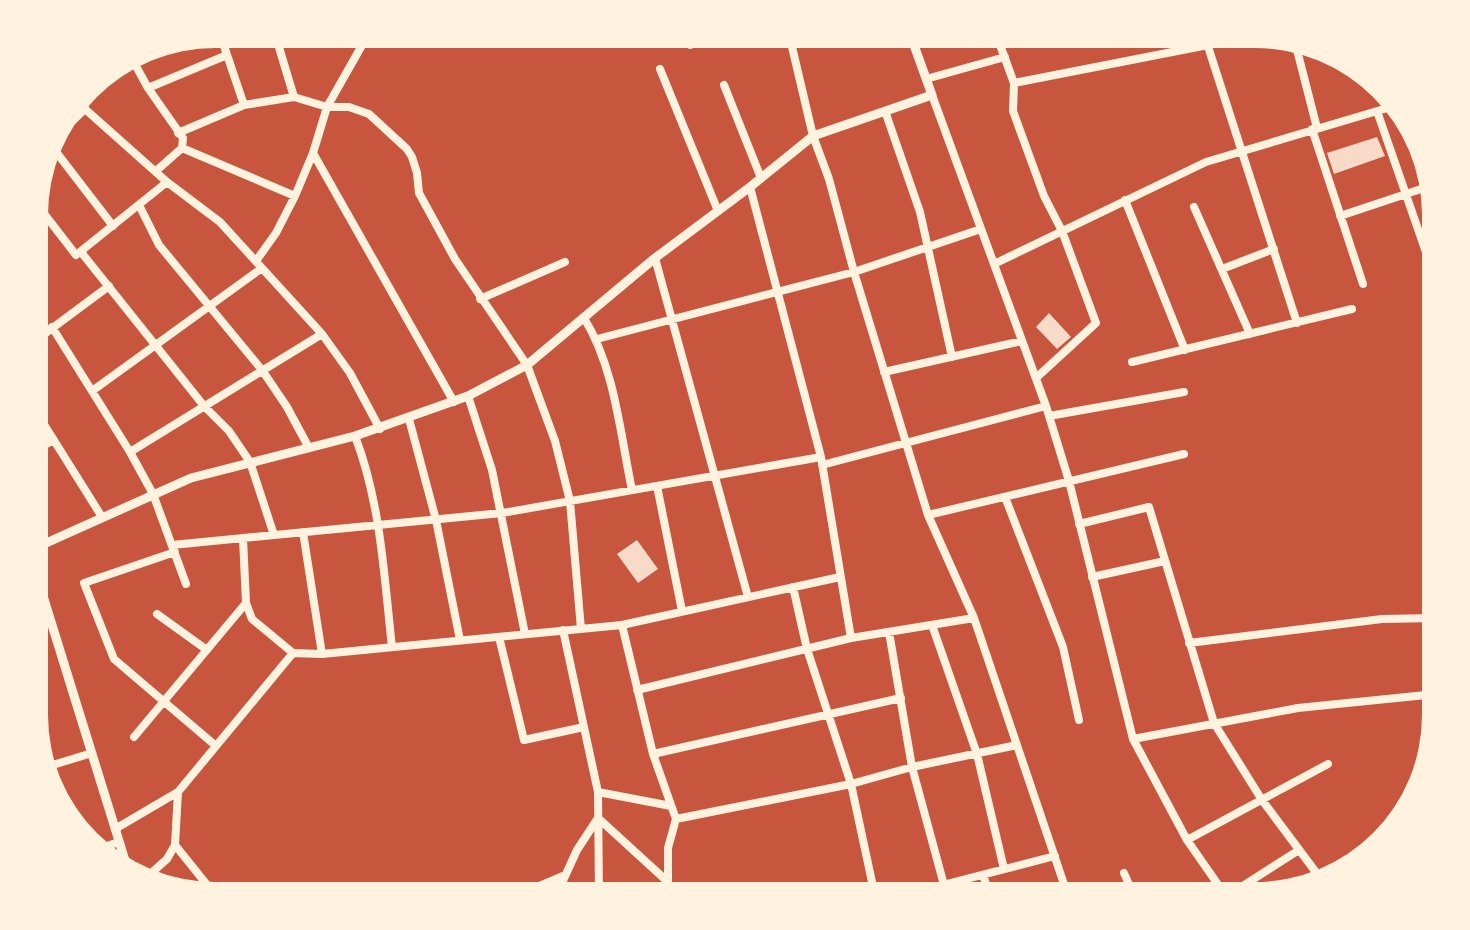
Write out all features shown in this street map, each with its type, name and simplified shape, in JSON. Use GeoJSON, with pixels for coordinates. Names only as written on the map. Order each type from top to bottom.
{"type":"FeatureCollection","features":[{"type":"Feature","properties":{"kind":"street"},"geometry":{"type":"LineString","coordinates":[[225,48],[244,105]]}},
{"type":"Feature","properties":{"kind":"street"},"geometry":{"type":"LineString","coordinates":[[279,48],[294,97]]}},
{"type":"Feature","properties":{"kind":"street"},"geometry":{"type":"LineString","coordinates":[[92,391],[209,306],[259,264],[295,196],[327,107],[362,48]]}},
{"type":"Feature","properties":{"kind":"street"},"geometry":{"type":"LineString","coordinates":[[792,48],[813,136],[829,179],[928,515],[974,618],[1063,882]]}},
{"type":"Feature","properties":{"kind":"street"},"geometry":{"type":"LineString","coordinates":[[915,48],[1046,406],[1069,481],[1133,739],[1187,840],[1216,882]]}},
{"type":"Feature","properties":{"kind":"street"},"geometry":{"type":"LineString","coordinates":[[1001,48],[1014,83],[1013,111],[1096,323],[1036,378]]}},
{"type":"Feature","properties":{"kind":"street"},"geometry":{"type":"LineString","coordinates":[[1014,83],[1193,48]]}},
{"type":"Feature","properties":{"kind":"street"},"geometry":{"type":"LineString","coordinates":[[1209,48],[1297,323]]}},
{"type":"Feature","properties":{"kind":"street"},"geometry":{"type":"LineString","coordinates":[[1298,54],[1314,128],[1363,284]]}},
{"type":"Feature","properties":{"kind":"street"},"geometry":{"type":"LineString","coordinates":[[148,88],[227,55]]}},
{"type":"Feature","properties":{"kind":"street"},"geometry":{"type":"LineString","coordinates":[[926,79],[1005,57]]}},
{"type":"Feature","properties":{"kind":"street"},"geometry":{"type":"LineString","coordinates":[[137,67],[183,138],[182,148],[156,171]]}},
{"type":"Feature","properties":{"kind":"street"},"geometry":{"type":"LineString","coordinates":[[660,69],[718,211]]}},
{"type":"Feature","properties":{"kind":"street"},"geometry":{"type":"LineString","coordinates":[[724,85],[761,178]]}},
{"type":"Feature","properties":{"kind":"street"},"geometry":{"type":"LineString","coordinates":[[48,542],[191,478],[380,429],[468,396],[527,365],[655,258],[813,136],[932,95]]}},
{"type":"Feature","properties":{"kind":"street"},"geometry":{"type":"LineString","coordinates":[[178,133],[244,105],[294,97],[327,107],[349,107],[369,114],[407,149],[417,173],[419,193],[480,299],[527,365],[555,441],[570,501],[581,629]]}},
{"type":"Feature","properties":{"kind":"street"},"geometry":{"type":"LineString","coordinates":[[85,109],[167,182],[220,222],[259,264],[322,334],[350,373],[380,429]]}},
{"type":"Feature","properties":{"kind":"street"},"geometry":{"type":"LineString","coordinates":[[994,264],[1206,162],[1384,109]]}},
{"type":"Feature","properties":{"kind":"street"},"geometry":{"type":"LineString","coordinates":[[885,111],[920,212],[952,357]]}},
{"type":"Feature","properties":{"kind":"street"},"geometry":{"type":"LineString","coordinates":[[1377,111],[1422,241]]}},
{"type":"Feature","properties":{"kind":"street"},"geometry":{"type":"LineString","coordinates":[[182,148],[295,196]]}},
{"type":"Feature","properties":{"kind":"street"},"geometry":{"type":"LineString","coordinates":[[313,153],[454,402]]}},
{"type":"Feature","properties":{"kind":"street"},"geometry":{"type":"LineString","coordinates":[[59,155],[113,226]]}},
{"type":"Feature","properties":{"kind":"street"},"geometry":{"type":"LineString","coordinates":[[48,219],[76,255],[167,182]]}},
{"type":"Feature","properties":{"kind":"street"},"geometry":{"type":"LineString","coordinates":[[750,187],[822,461],[851,638]]}},
{"type":"Feature","properties":{"kind":"street"},"geometry":{"type":"LineString","coordinates":[[1340,216],[1420,189]]}},
{"type":"Feature","properties":{"kind":"street"},"geometry":{"type":"LineString","coordinates":[[1125,200],[1185,350]]}},
{"type":"Feature","properties":{"kind":"street"},"geometry":{"type":"LineString","coordinates":[[139,205],[159,245],[262,370],[309,448]]}},
{"type":"Feature","properties":{"kind":"street"},"geometry":{"type":"LineString","coordinates":[[1194,207],[1250,334]]}},
{"type":"Feature","properties":{"kind":"street"},"geometry":{"type":"LineString","coordinates":[[597,339],[854,272],[981,229]]}},
{"type":"Feature","properties":{"kind":"street"},"geometry":{"type":"LineString","coordinates":[[1222,269],[1274,249]]}},
{"type":"Feature","properties":{"kind":"street"},"geometry":{"type":"LineString","coordinates":[[81,252],[204,406],[229,431],[250,462],[274,535]]}},
{"type":"Feature","properties":{"kind":"street"},"geometry":{"type":"LineString","coordinates":[[655,258],[748,597]]}},
{"type":"Feature","properties":{"kind":"street"},"geometry":{"type":"LineString","coordinates":[[480,299],[565,262]]}},
{"type":"Feature","properties":{"kind":"street"},"geometry":{"type":"LineString","coordinates":[[48,330],[109,286]]}},
{"type":"Feature","properties":{"kind":"street"},"geometry":{"type":"LineString","coordinates":[[1132,362],[1352,309]]}},
{"type":"Feature","properties":{"kind":"street"},"geometry":{"type":"LineString","coordinates":[[584,318],[597,339],[610,383],[632,490]]}},
{"type":"Feature","properties":{"kind":"street"},"geometry":{"type":"LineString","coordinates":[[52,327],[153,494],[186,584]]}},
{"type":"Feature","properties":{"kind":"street"},"geometry":{"type":"LineString","coordinates":[[130,452],[322,334]]}},
{"type":"Feature","properties":{"kind":"street"},"geometry":{"type":"LineString","coordinates":[[884,372],[1022,341]]}},
{"type":"Feature","properties":{"kind":"street"},"geometry":{"type":"LineString","coordinates":[[1049,416],[1184,392]]}},
{"type":"Feature","properties":{"kind":"street"},"geometry":{"type":"LineString","coordinates":[[468,396],[492,470],[525,634]]}},
{"type":"Feature","properties":{"kind":"street"},"geometry":{"type":"LineString","coordinates":[[216,746],[114,659],[84,583],[173,548],[243,538],[502,513],[822,461],[906,443],[1046,406]]}},
{"type":"Feature","properties":{"kind":"street"},"geometry":{"type":"LineString","coordinates":[[409,419],[436,520],[460,640]]}},
{"type":"Feature","properties":{"kind":"street"},"geometry":{"type":"LineString","coordinates":[[48,431],[102,517]]}},
{"type":"Feature","properties":{"kind":"street"},"geometry":{"type":"LineString","coordinates":[[355,436],[369,471],[379,525],[392,647]]}},
{"type":"Feature","properties":{"kind":"street"},"geometry":{"type":"LineString","coordinates":[[48,443],[54,440]]}},
{"type":"Feature","properties":{"kind":"street"},"geometry":{"type":"LineString","coordinates":[[928,515],[1184,454]]}},
{"type":"Feature","properties":{"kind":"street"},"geometry":{"type":"LineString","coordinates":[[657,486],[682,611]]}},
{"type":"Feature","properties":{"kind":"street"},"geometry":{"type":"LineString","coordinates":[[1005,497],[1063,647],[1079,720]]}},
{"type":"Feature","properties":{"kind":"street"},"geometry":{"type":"LineString","coordinates":[[1079,524],[1149,507],[1214,723],[1262,800],[1315,870]]}},
{"type":"Feature","properties":{"kind":"street"},"geometry":{"type":"LineString","coordinates":[[303,532],[322,654]]}},
{"type":"Feature","properties":{"kind":"street"},"geometry":{"type":"LineString","coordinates":[[243,538],[246,603],[252,619],[293,653],[322,654],[622,625],[840,577]]}},
{"type":"Feature","properties":{"kind":"street"},"geometry":{"type":"LineString","coordinates":[[1092,577],[1165,561]]}},
{"type":"Feature","properties":{"kind":"street"},"geometry":{"type":"LineString","coordinates":[[793,587],[807,649],[851,784],[872,882]]}},
{"type":"Feature","properties":{"kind":"street"},"geometry":{"type":"LineString","coordinates":[[134,737],[246,603]]}},
{"type":"Feature","properties":{"kind":"street"},"geometry":{"type":"LineString","coordinates":[[157,614],[207,650]]}},
{"type":"Feature","properties":{"kind":"street"},"geometry":{"type":"LineString","coordinates":[[637,690],[851,638],[974,618]]}},
{"type":"Feature","properties":{"kind":"street"},"geometry":{"type":"LineString","coordinates":[[1189,643],[1382,619],[1422,618]]}},
{"type":"Feature","properties":{"kind":"street"},"geometry":{"type":"LineString","coordinates":[[48,623],[123,855]]}},
{"type":"Feature","properties":{"kind":"street"},"geometry":{"type":"LineString","coordinates":[[622,625],[653,754],[676,819],[668,848],[668,882]]}},
{"type":"Feature","properties":{"kind":"street"},"geometry":{"type":"LineString","coordinates":[[932,625],[977,754],[1004,869]]}},
{"type":"Feature","properties":{"kind":"street"},"geometry":{"type":"LineString","coordinates":[[563,630],[598,792],[599,882]]}},
{"type":"Feature","properties":{"kind":"street"},"geometry":{"type":"LineString","coordinates":[[889,632],[912,767],[943,882]]}},
{"type":"Feature","properties":{"kind":"street"},"geometry":{"type":"LineString","coordinates":[[499,637],[524,740],[584,727]]}},
{"type":"Feature","properties":{"kind":"street"},"geometry":{"type":"LineString","coordinates":[[115,829],[178,792],[293,653]]}},
{"type":"Feature","properties":{"kind":"street"},"geometry":{"type":"LineString","coordinates":[[1133,739],[1298,708],[1422,695]]}},
{"type":"Feature","properties":{"kind":"street"},"geometry":{"type":"LineString","coordinates":[[653,754],[901,698]]}},
{"type":"Feature","properties":{"kind":"street"},"geometry":{"type":"LineString","coordinates":[[676,819],[851,784],[912,767],[1017,745]]}},
{"type":"Feature","properties":{"kind":"street"},"geometry":{"type":"LineString","coordinates":[[56,764],[92,753]]}},
{"type":"Feature","properties":{"kind":"street"},"geometry":{"type":"LineString","coordinates":[[1187,840],[1328,764]]}},
{"type":"Feature","properties":{"kind":"street"},"geometry":{"type":"LineString","coordinates":[[155,870],[167,859],[175,845],[178,792]]}},
{"type":"Feature","properties":{"kind":"street"},"geometry":{"type":"LineString","coordinates":[[598,792],[671,806]]}},
{"type":"Feature","properties":{"kind":"street"},"geometry":{"type":"LineString","coordinates":[[561,882],[598,818]]}},
{"type":"Feature","properties":{"kind":"street"},"geometry":{"type":"LineString","coordinates":[[598,818],[668,882]]}},
{"type":"Feature","properties":{"kind":"street"},"geometry":{"type":"LineString","coordinates":[[110,845],[119,842]]}},
{"type":"Feature","properties":{"kind":"street"},"geometry":{"type":"LineString","coordinates":[[175,845],[204,882]]}},
{"type":"Feature","properties":{"kind":"street"},"geometry":{"type":"LineString","coordinates":[[1248,882],[1299,850]]}},
{"type":"Feature","properties":{"kind":"street"},"geometry":{"type":"LineString","coordinates":[[956,882],[1055,856]]}},
{"type":"Feature","properties":{"kind":"street"},"geometry":{"type":"LineString","coordinates":[[1124,873],[1128,882]]}},
{"type":"Feature","properties":{"kind":"street"},"geometry":{"type":"LineString","coordinates":[[983,875],[985,882]]}},
{"type":"Feature","properties":{"kind":"street"},"geometry":{"type":"LineString","coordinates":[[550,882],[563,876]]}},
{"type":"Feature","properties":{"kind":"building"},"geometry":{"type":"Polygon","coordinates":[[[1377,137],[1385,156],[1334,174],[1327,153],[1377,137]]]}},
{"type":"Feature","properties":{"kind":"building"},"geometry":{"type":"Polygon","coordinates":[[[1049,313],[1071,337],[1057,349],[1036,327],[1049,313]]]}},
{"type":"Feature","properties":{"kind":"building"},"geometry":{"type":"Polygon","coordinates":[[[637,540],[658,569],[638,583],[617,554],[637,540]]]}}]}
